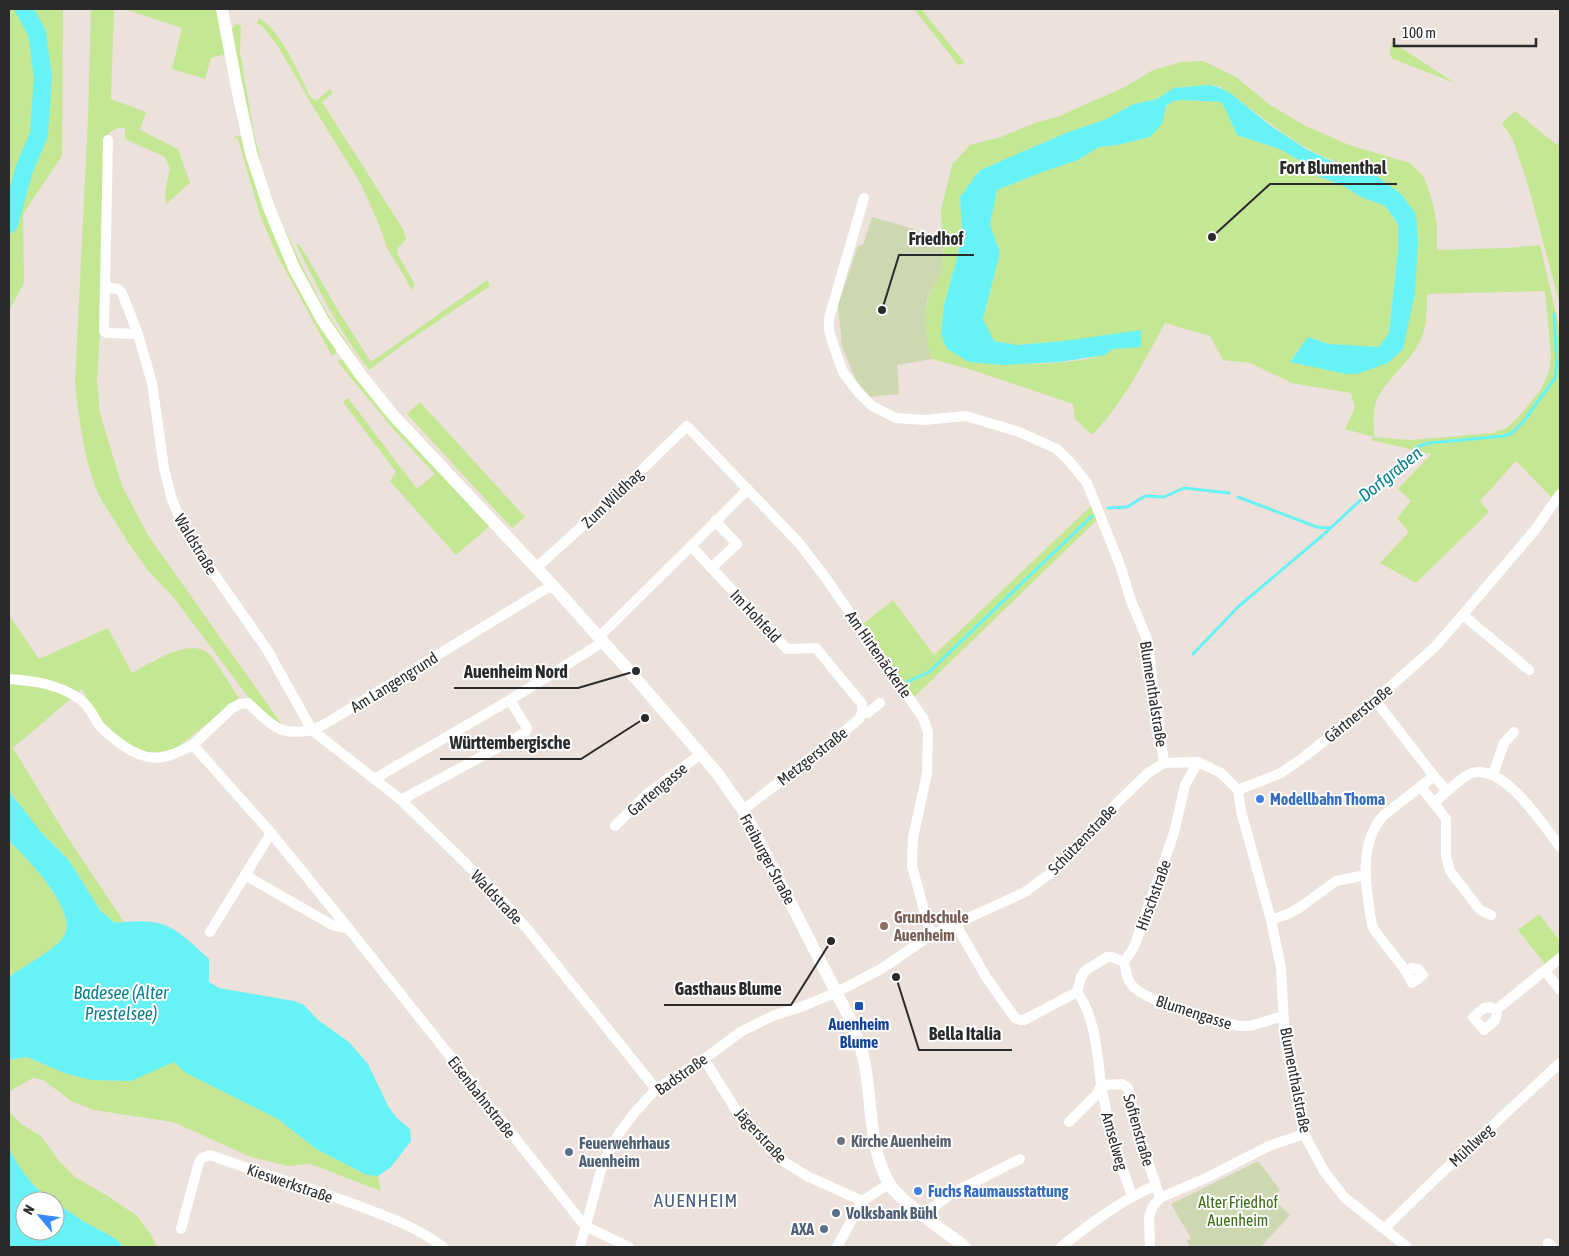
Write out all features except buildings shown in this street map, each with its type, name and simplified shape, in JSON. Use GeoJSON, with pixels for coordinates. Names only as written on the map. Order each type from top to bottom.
{"type":"FeatureCollection","features":[{"type":"Feature","properties":{"kind":"street","name":"Freiburger Straße"},"geometry":{"type":"LineString","coordinates":[[222,9],[251,153],[269,208],[294,268],[323,321],[360,374],[393,415],[601,639],[701,754],[743,810],[837,992],[861,1046],[866,1068],[877,1152],[881,1168],[889,1184],[899,1195],[965,1247]]}},
{"type":"Feature","properties":{"kind":"street"},"geometry":{"type":"LineString","coordinates":[[108,140],[104,331],[107,334],[138,334]]}},
{"type":"Feature","properties":{"kind":"street","name":"Blumenthalstraße"},"geometry":{"type":"LineString","coordinates":[[864,198],[829,318],[832,344],[843,372],[868,403],[878,410],[896,418],[924,420],[966,416],[1018,432],[1057,449],[1087,483],[1147,639],[1164,763],[1198,762],[1221,773],[1238,790],[1241,811],[1271,920],[1280,968],[1285,1041],[1304,1134],[1324,1171],[1352,1204],[1407,1247]]}},
{"type":"Feature","properties":{"kind":"street","name":"Waldstraße"},"geometry":{"type":"LineString","coordinates":[[105,287],[118,289],[122,293],[138,334],[156,404],[164,468],[172,500],[179,516],[201,556],[268,652],[312,730],[401,800],[502,900],[656,1089]]}},
{"type":"Feature","properties":{"kind":"street","name":"Am Hirtenäckerle"},"geometry":{"type":"LineString","coordinates":[[686,426],[799,543],[825,577],[923,718],[928,732],[927,773],[912,838],[912,866],[931,935]]}},
{"type":"Feature","properties":{"kind":"street","name":"Zum Wildhag"},"geometry":{"type":"LineString","coordinates":[[536,568],[598,512],[686,426]]}},
{"type":"Feature","properties":{"kind":"street"},"geometry":{"type":"LineString","coordinates":[[374,780],[510,700],[601,639],[690,546],[748,489]]}},
{"type":"Feature","properties":{"kind":"street","name":"Gärtnerstraße"},"geometry":{"type":"LineString","coordinates":[[1238,790],[1280,773],[1304,757],[1375,700],[1436,646],[1535,530],[1560,494]]}},
{"type":"Feature","properties":{"kind":"street"},"geometry":{"type":"LineString","coordinates":[[711,568],[736,544],[715,521]]}},
{"type":"Feature","properties":{"kind":"street","name":"Im Hohfeld"},"geometry":{"type":"LineString","coordinates":[[690,546],[787,649],[816,648],[862,704],[862,712]]}},
{"type":"Feature","properties":{"kind":"street","name":"Am Langengrund"},"geometry":{"type":"LineString","coordinates":[[312,730],[334,719],[552,585]]}},
{"type":"Feature","properties":{"kind":"street"},"geometry":{"type":"LineString","coordinates":[[1463,615],[1529,670]]}},
{"type":"Feature","properties":{"kind":"street"},"geometry":{"type":"LineString","coordinates":[[9,679],[38,681],[65,689],[83,702],[112,738],[142,757],[165,756],[193,745],[232,708],[240,704],[248,703],[273,726],[285,731],[297,733],[312,730]]}},
{"type":"Feature","properties":{"kind":"street"},"geometry":{"type":"LineString","coordinates":[[401,800],[525,733],[527,728],[510,700]]}},
{"type":"Feature","properties":{"kind":"street"},"geometry":{"type":"LineString","coordinates":[[1375,700],[1447,791]]}},
{"type":"Feature","properties":{"kind":"street","name":"Metzgerstraße"},"geometry":{"type":"LineString","coordinates":[[743,810],[835,739],[858,719],[862,712],[868,712],[880,703]]}},
{"type":"Feature","properties":{"kind":"street"},"geometry":{"type":"LineString","coordinates":[[1493,775],[1504,742],[1514,732]]}},
{"type":"Feature","properties":{"kind":"street","name":"Eisenbahnstraße"},"geometry":{"type":"LineString","coordinates":[[193,745],[271,832],[584,1226],[629,1247]]}},
{"type":"Feature","properties":{"kind":"street","name":"Gartengasse"},"geometry":{"type":"LineString","coordinates":[[615,826],[647,794],[701,754]]}},
{"type":"Feature","properties":{"kind":"street","name":"Hirschstraße"},"geometry":{"type":"LineString","coordinates":[[1124,962],[1134,947],[1174,833],[1185,786],[1198,762]]}},
{"type":"Feature","properties":{"kind":"street","name":"Schützenstraße"},"geometry":{"type":"LineString","coordinates":[[837,992],[881,969],[931,935],[1026,892],[1055,870],[1141,779],[1164,763]]}},
{"type":"Feature","properties":{"kind":"street"},"geometry":{"type":"LineString","coordinates":[[1434,803],[1470,774],[1483,772],[1493,775],[1505,781],[1556,835],[1560,847]]}},
{"type":"Feature","properties":{"kind":"street"},"geometry":{"type":"LineString","coordinates":[[1406,971],[1375,932],[1372,925],[1366,876],[1367,845],[1377,823],[1434,776]]}},
{"type":"Feature","properties":{"kind":"street"},"geometry":{"type":"LineString","coordinates":[[1421,787],[1446,819],[1446,856],[1450,871],[1480,910],[1491,915]]}},
{"type":"Feature","properties":{"kind":"street"},"geometry":{"type":"LineString","coordinates":[[210,932],[271,832]]}},
{"type":"Feature","properties":{"kind":"street"},"geometry":{"type":"LineString","coordinates":[[245,875],[332,925],[349,929]]}},
{"type":"Feature","properties":{"kind":"street"},"geometry":{"type":"LineString","coordinates":[[1271,920],[1299,908],[1336,881],[1366,876]]}},
{"type":"Feature","properties":{"kind":"street"},"geometry":{"type":"LineString","coordinates":[[955,923],[986,977],[1014,1018],[1020,1020],[1024,1020],[1076,992],[1081,977],[1086,970],[1107,957],[1124,962]]}},
{"type":"Feature","properties":{"kind":"street"},"geometry":{"type":"LineString","coordinates":[[1496,1010],[1560,958]]}},
{"type":"Feature","properties":{"kind":"street","name":"Blumengasse"},"geometry":{"type":"LineString","coordinates":[[1124,962],[1131,985],[1137,991],[1156,1000],[1238,1026],[1250,1026],[1283,1016]]}},
{"type":"Feature","properties":{"kind":"street"},"geometry":{"type":"LineString","coordinates":[[1545,971],[1560,990]]}},
{"type":"Feature","properties":{"kind":"street","name":"Badstraße"},"geometry":{"type":"LineString","coordinates":[[580,1247],[597,1179],[611,1146],[635,1112],[656,1089],[704,1059],[742,1031],[775,1015],[801,1007],[837,992]]}},
{"type":"Feature","properties":{"kind":"street","name":"Sofienstraße"},"geometry":{"type":"LineString","coordinates":[[1069,1122],[1096,1094],[1101,1085],[1098,1057],[1090,1018],[1083,1000],[1076,992]]}},
{"type":"Feature","properties":{"kind":"street","name":"Jägerstraße"},"geometry":{"type":"LineString","coordinates":[[704,1059],[738,1113],[778,1158],[807,1176],[862,1201]]}},
{"type":"Feature","properties":{"kind":"street","name":"Mühlweg"},"geometry":{"type":"LineString","coordinates":[[1384,1229],[1560,1063]]}},
{"type":"Feature","properties":{"kind":"street","name":"Sofienstraße"},"geometry":{"type":"LineString","coordinates":[[1101,1085],[1122,1084],[1128,1088],[1137,1127],[1160,1198]]}},
{"type":"Feature","properties":{"kind":"street","name":"Amselweg"},"geometry":{"type":"LineString","coordinates":[[1101,1085],[1111,1134],[1132,1196]]}},
{"type":"Feature","properties":{"kind":"street"},"geometry":{"type":"LineString","coordinates":[[1150,1247],[1149,1217],[1153,1206],[1160,1198],[1206,1178],[1269,1146],[1304,1134]]}},
{"type":"Feature","properties":{"kind":"street","name":"Kieswerkstraße"},"geometry":{"type":"LineString","coordinates":[[182,1229],[199,1162],[202,1158],[210,1155],[380,1214],[420,1231],[443,1247]]}},
{"type":"Feature","properties":{"kind":"street"},"geometry":{"type":"LineString","coordinates":[[924,1215],[949,1195],[1020,1159]]}},
{"type":"Feature","properties":{"kind":"street"},"geometry":{"type":"LineString","coordinates":[[837,1247],[862,1201],[889,1184]]}},
{"type":"Feature","properties":{"kind":"street"},"geometry":{"type":"LineString","coordinates":[[1061,1247],[1090,1224],[1132,1196],[1156,1186]]}},
{"type":"Feature","properties":{"kind":"green space"},"geometry":{"type":"Polygon","coordinates":[[[9,9],[63,9],[62,156],[23,214],[24,283],[9,311],[9,9]]]}},
{"type":"Feature","properties":{"kind":"green space"},"geometry":{"type":"Polygon","coordinates":[[[91,9],[114,9],[111,99],[146,112],[140,130],[178,149],[190,183],[166,204],[165,192],[170,168],[165,157],[125,139],[125,129],[120,127],[110,132],[104,140],[101,315],[97,380],[100,413],[122,486],[149,537],[281,723],[278,724],[252,702],[171,594],[139,558],[101,499],[95,487],[87,458],[75,383],[88,118],[91,9]]]}},
{"type":"Feature","properties":{"kind":"green space"},"geometry":{"type":"Polygon","coordinates":[[[124,9],[218,9],[226,54],[211,58],[205,79],[172,69],[182,28],[124,9]]]}},
{"type":"Feature","properties":{"kind":"green space"},"geometry":{"type":"Polygon","coordinates":[[[914,9],[921,9],[965,63],[958,65],[914,9]]]}},
{"type":"Feature","properties":{"kind":"green space"},"geometry":{"type":"Polygon","coordinates":[[[259,18],[268,25],[283,43],[311,98],[317,100],[330,89],[333,93],[322,102],[403,229],[406,239],[398,248],[397,253],[414,283],[413,291],[387,248],[361,184],[279,48],[263,27],[257,23],[259,18]]]}},
{"type":"Feature","properties":{"kind":"green space"},"geometry":{"type":"Polygon","coordinates":[[[239,24],[241,27],[240,52],[254,134],[276,210],[325,310],[358,360],[323,310],[308,283],[282,228],[272,200],[249,129],[232,29],[235,25],[239,24]]]}},
{"type":"Feature","properties":{"kind":"green space"},"geometry":{"type":"Polygon","coordinates":[[[1392,42],[1455,83],[1393,59],[1390,53],[1392,42]]]}},
{"type":"Feature","properties":{"kind":"green space"},"geometry":{"type":"Polygon","coordinates":[[[1203,61],[1236,77],[1270,105],[1304,125],[1349,145],[1410,163],[1424,177],[1432,200],[1437,224],[1437,250],[1540,245],[1560,331],[1560,489],[1553,499],[1516,461],[1480,501],[1489,512],[1416,583],[1380,563],[1409,532],[1397,518],[1411,501],[1398,489],[1431,454],[1371,440],[1374,437],[1345,429],[1355,408],[1351,393],[1292,383],[1250,363],[1223,360],[1210,336],[1165,323],[1123,396],[1092,435],[1075,419],[1073,404],[972,370],[932,359],[925,338],[925,315],[930,291],[938,280],[943,253],[941,210],[952,165],[970,145],[1001,137],[1035,123],[1057,117],[1125,87],[1153,70],[1182,62],[1203,61]],[[1219,86],[1175,88],[1157,99],[1134,104],[1104,120],[1066,133],[979,171],[960,197],[962,230],[957,258],[944,305],[969,362],[1022,364],[1065,362],[1101,355],[1113,349],[1064,341],[1017,345],[993,341],[983,319],[1000,253],[990,225],[997,190],[1078,160],[1099,147],[1118,145],[1150,137],[1167,106],[1173,101],[1182,100],[1222,102],[1237,135],[1280,149],[1304,163],[1315,175],[1342,185],[1359,196],[1385,206],[1398,224],[1398,250],[1389,333],[1379,347],[1329,344],[1308,337],[1290,361],[1346,374],[1357,374],[1388,363],[1418,242],[1370,171],[1326,158],[1307,148],[1219,86]],[[1545,291],[1427,294],[1425,327],[1419,344],[1381,392],[1375,404],[1374,437],[1410,440],[1493,433],[1507,428],[1523,412],[1541,389],[1549,372],[1551,355],[1545,291]]]}},
{"type":"Feature","properties":{"kind":"green space"},"geometry":{"type":"Polygon","coordinates":[[[1515,111],[1557,145],[1560,137],[1560,305],[1528,185],[1513,140],[1502,123],[1515,111]]]}},
{"type":"Feature","properties":{"kind":"green space"},"geometry":{"type":"Polygon","coordinates":[[[240,136],[243,138],[336,349],[336,353],[332,356],[277,255],[260,215],[238,139],[233,137],[240,136]]]}},
{"type":"Feature","properties":{"kind":"green space"},"geometry":{"type":"Polygon","coordinates":[[[872,217],[941,237],[942,259],[940,275],[929,293],[925,319],[926,335],[932,359],[897,365],[899,394],[870,397],[856,380],[842,346],[838,305],[858,246],[863,245],[872,217]]]}},
{"type":"Feature","properties":{"kind":"green space"},"geometry":{"type":"Polygon","coordinates":[[[296,244],[300,245],[371,362],[487,280],[490,286],[369,370],[338,324],[296,244]]]}},
{"type":"Feature","properties":{"kind":"green space"},"geometry":{"type":"Polygon","coordinates":[[[343,359],[491,525],[456,555],[390,481],[396,472],[343,402],[348,398],[417,489],[435,474],[394,430],[337,361],[343,359]]]}},
{"type":"Feature","properties":{"kind":"green space"},"geometry":{"type":"Polygon","coordinates":[[[420,402],[525,517],[512,528],[407,414],[420,402]]]}},
{"type":"Feature","properties":{"kind":"green space"},"geometry":{"type":"Polygon","coordinates":[[[1092,505],[1097,520],[914,697],[863,624],[893,600],[934,655],[1092,505]]]}},
{"type":"Feature","properties":{"kind":"green space"},"geometry":{"type":"Polygon","coordinates":[[[9,615],[39,659],[108,628],[132,673],[159,658],[180,650],[200,649],[211,656],[239,698],[174,750],[150,753],[129,745],[109,730],[92,708],[82,689],[13,748],[66,835],[124,922],[115,923],[100,910],[68,859],[41,832],[9,791],[9,615]]]}},
{"type":"Feature","properties":{"kind":"green space"},"geometry":{"type":"Polygon","coordinates":[[[9,841],[49,885],[58,899],[67,925],[64,936],[60,941],[39,958],[9,977],[9,841]]]}},
{"type":"Feature","properties":{"kind":"green space"},"geometry":{"type":"Polygon","coordinates":[[[1539,914],[1560,941],[1560,952],[1545,964],[1518,930],[1539,914]]]}},
{"type":"Feature","properties":{"kind":"green space"},"geometry":{"type":"Polygon","coordinates":[[[27,1057],[67,1074],[92,1080],[131,1081],[174,1061],[186,1073],[278,1119],[316,1149],[367,1175],[378,1176],[381,1191],[310,1164],[288,1166],[251,1157],[173,1122],[94,1110],[73,1102],[43,1080],[33,1078],[9,1093],[9,1060],[27,1057]]]}},
{"type":"Feature","properties":{"kind":"green space"},"geometry":{"type":"Polygon","coordinates":[[[9,1111],[21,1124],[41,1136],[58,1160],[75,1177],[137,1216],[157,1247],[124,1247],[116,1239],[65,1209],[65,1191],[40,1191],[22,1173],[9,1148],[9,1111]]]}},
{"type":"Feature","properties":{"kind":"green space","name":"Alter Friedhof Auenheim"},"geometry":{"type":"Polygon","coordinates":[[[1258,1161],[1280,1190],[1272,1198],[1290,1215],[1261,1247],[1190,1247],[1187,1241],[1191,1238],[1171,1204],[1258,1161]]]}},
{"type":"Feature","properties":{"kind":"water"},"geometry":{"type":"Polygon","coordinates":[[[1209,85],[1230,93],[1271,126],[1306,149],[1331,161],[1370,171],[1401,194],[1416,214],[1418,242],[1415,293],[1403,349],[1388,363],[1357,374],[1346,374],[1290,362],[1308,337],[1329,344],[1379,347],[1389,333],[1398,250],[1398,224],[1385,206],[1359,196],[1342,185],[1315,175],[1304,163],[1280,149],[1237,135],[1222,102],[1182,100],[1173,101],[1166,106],[1162,124],[1150,137],[1118,145],[1099,147],[1078,160],[997,190],[990,225],[1000,253],[983,319],[994,341],[1017,345],[1064,341],[1141,330],[1141,347],[1113,349],[1105,355],[1059,362],[1004,365],[969,362],[947,349],[941,335],[944,305],[957,258],[962,230],[960,197],[979,171],[1066,133],[1104,120],[1134,104],[1157,99],[1174,88],[1209,85]]]}},
{"type":"Feature","properties":{"kind":"water","name":"Badesee (Alter Prestelsee)"},"geometry":{"type":"Polygon","coordinates":[[[9,791],[41,832],[68,859],[100,910],[115,923],[146,921],[168,926],[209,959],[209,982],[219,988],[294,1001],[304,1005],[318,1020],[349,1042],[368,1064],[388,1106],[396,1117],[410,1129],[411,1141],[391,1167],[378,1176],[367,1175],[316,1149],[278,1119],[186,1073],[174,1062],[131,1081],[92,1080],[67,1074],[27,1057],[9,1060],[9,977],[39,958],[60,941],[64,936],[67,925],[58,899],[49,885],[9,841],[9,791]]]}},
{"type":"Feature","properties":{"kind":"water"},"geometry":{"type":"Polygon","coordinates":[[[9,1148],[27,1177],[40,1191],[15,1191],[15,1241],[65,1241],[65,1209],[116,1239],[124,1247],[9,1247],[9,1148]]]}},
{"type":"Feature","properties":{"kind":"waterway"},"geometry":{"type":"LineString","coordinates":[[9,224],[24,170],[39,134],[43,77],[37,33],[24,9]]}},
{"type":"Feature","properties":{"kind":"waterway","name":"Dorfgraben"},"geometry":{"type":"LineString","coordinates":[[1193,654],[1238,607],[1323,535],[1419,446],[1429,443],[1504,436],[1512,433],[1523,422],[1555,378],[1557,364],[1554,314]]}},
{"type":"Feature","properties":{"kind":"waterway"},"geometry":{"type":"LineString","coordinates":[[1108,508],[1127,507],[1145,496],[1164,497],[1184,488],[1229,493]]}},
{"type":"Feature","properties":{"kind":"waterway"},"geometry":{"type":"LineString","coordinates":[[1238,497],[1317,527],[1329,528]]}},
{"type":"Feature","properties":{"kind":"waterway"},"geometry":{"type":"LineString","coordinates":[[907,682],[929,672],[1092,516]]}},
{"type":"Feature","properties":{"kind":"place","name":"Fort Blumenthal"},"geometry":{"type":"Point","coordinates":[1212,237]}},
{"type":"Feature","properties":{"kind":"place","name":"Friedhof"},"geometry":{"type":"Point","coordinates":[882,310]}},
{"type":"Feature","properties":{"kind":"place","name":"Auenheim Nord"},"geometry":{"type":"Point","coordinates":[636,671]}},
{"type":"Feature","properties":{"kind":"place","name":"Württembergische"},"geometry":{"type":"Point","coordinates":[645,718]}},
{"type":"Feature","properties":{"kind":"place","name":"Modellbahn Thoma"},"geometry":{"type":"Point","coordinates":[1260,799]}},
{"type":"Feature","properties":{"kind":"place","name":"Grundschule Auenheim"},"geometry":{"type":"Point","coordinates":[884,926]}},
{"type":"Feature","properties":{"kind":"place","name":"Gasthaus Blume"},"geometry":{"type":"Point","coordinates":[831,941]}},
{"type":"Feature","properties":{"kind":"place","name":"Bella Italia"},"geometry":{"type":"Point","coordinates":[896,977]}},
{"type":"Feature","properties":{"kind":"place","name":"Auenheim Blume"},"geometry":{"type":"Point","coordinates":[859,1006]}},
{"type":"Feature","properties":{"kind":"place","name":"Kirche Auenheim"},"geometry":{"type":"Point","coordinates":[841,1141]}},
{"type":"Feature","properties":{"kind":"place","name":"Feuerwehrhaus Auenheim"},"geometry":{"type":"Point","coordinates":[569,1152]}},
{"type":"Feature","properties":{"kind":"place","name":"Fuchs Raumausstattung"},"geometry":{"type":"Point","coordinates":[918,1191]}},
{"type":"Feature","properties":{"kind":"place","name":"Volksbank Bühl"},"geometry":{"type":"Point","coordinates":[836,1213]}},
{"type":"Feature","properties":{"kind":"place","name":"AXA"},"geometry":{"type":"Point","coordinates":[824,1229]}},
{"type":"Feature","properties":{"kind":"district","name":"AUENHEIM"},"geometry":{"type":"Point","coordinates":[696,1200]}}]}
